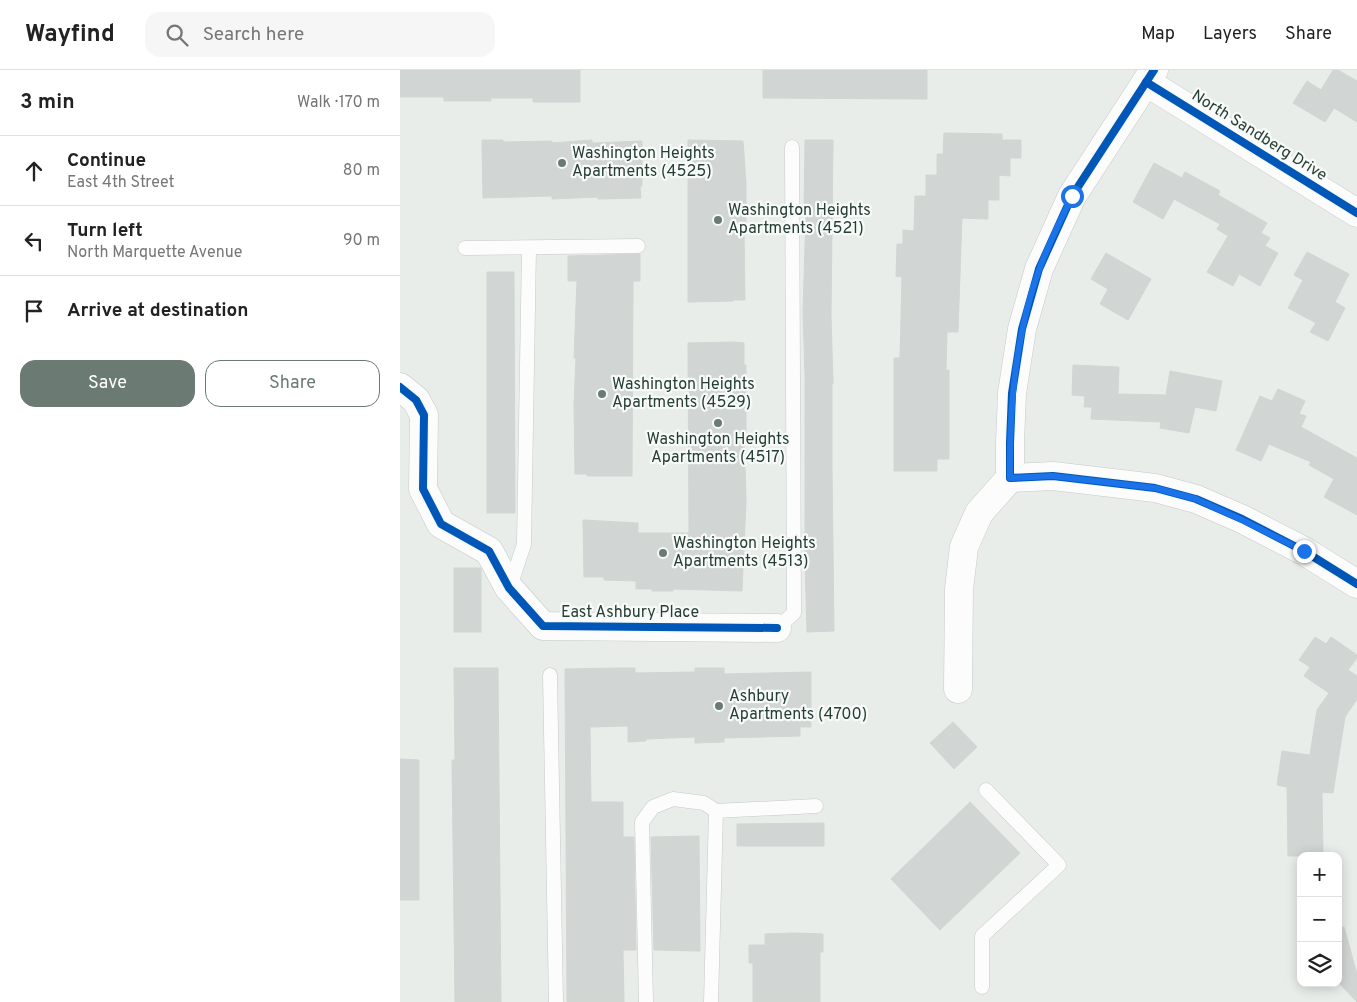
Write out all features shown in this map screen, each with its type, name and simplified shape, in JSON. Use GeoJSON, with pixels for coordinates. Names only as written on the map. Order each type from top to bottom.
{"type":"FeatureCollection","features":[{"type":"Feature","properties":{"kind":"street","name":"North Sandberg Drive"},"geometry":{"type":"LineString","coordinates":[[1150,76],[1357,213]]}},
{"type":"Feature","properties":{"kind":"street"},"geometry":{"type":"LineString","coordinates":[[958,689],[959,589],[964,547],[979,513],[1010,478],[1012,393],[1022,329],[1039,270],[1072,196],[1150,76]]}},
{"type":"Feature","properties":{"kind":"street","name":"East Ashbury Place"},"geometry":{"type":"LineString","coordinates":[[400,387],[416,400],[424,415],[423,489],[441,524],[489,551],[509,588],[543,626],[777,628]]}},
{"type":"Feature","properties":{"kind":"street"},"geometry":{"type":"LineString","coordinates":[[1010,478],[1053,476],[1155,488],[1196,499],[1304,551],[1357,584]]}},
{"type":"Feature","properties":{"kind":"lane"},"geometry":{"type":"LineString","coordinates":[[777,628],[794,613],[792,147]]}},
{"type":"Feature","properties":{"kind":"lane"},"geometry":{"type":"LineString","coordinates":[[465,248],[638,246]]}},
{"type":"Feature","properties":{"kind":"lane"},"geometry":{"type":"LineString","coordinates":[[509,588],[524,544],[529,248]]}},
{"type":"Feature","properties":{"kind":"lane"},"geometry":{"type":"LineString","coordinates":[[550,675],[556,1002]]}},
{"type":"Feature","properties":{"kind":"lane"},"geometry":{"type":"LineString","coordinates":[[982,987],[982,936],[1059,864],[986,790]]}},
{"type":"Feature","properties":{"kind":"lane"},"geometry":{"type":"LineString","coordinates":[[646,1002],[642,822],[653,807],[673,799],[704,803],[716,811],[816,806]]}},
{"type":"Feature","properties":{"kind":"lane"},"geometry":{"type":"LineString","coordinates":[[711,1002],[716,811]]}},
{"type":"Feature","properties":{"kind":"building"},"geometry":{"type":"Polygon","coordinates":[[[400,70],[580,70],[580,102],[533,102],[533,98],[491,98],[491,101],[444,101],[444,97],[400,97],[400,70]]]}},
{"type":"Feature","properties":{"kind":"building"},"geometry":{"type":"Polygon","coordinates":[[[763,70],[927,70],[927,99],[763,98],[763,70]]]}},
{"type":"Feature","properties":{"kind":"building"},"geometry":{"type":"Polygon","coordinates":[[[1333,70],[1338,70],[1357,81],[1357,122],[1334,108],[1325,122],[1293,103],[1307,81],[1321,90],[1333,70]]]}},
{"type":"Feature","properties":{"kind":"building"},"geometry":{"type":"Polygon","coordinates":[[[944,133],[1002,134],[1002,140],[1021,140],[1021,158],[1010,158],[1010,176],[999,175],[999,200],[988,200],[988,219],[962,218],[958,332],[947,332],[946,370],[949,370],[949,459],[937,459],[937,471],[894,471],[894,358],[900,358],[902,277],[896,276],[897,244],[903,244],[903,230],[914,231],[915,196],[926,196],[926,175],[937,175],[937,154],[943,154],[944,133]]]}},
{"type":"Feature","properties":{"kind":"building","name":"Washington Heights Apartments (4525)"},"geometry":{"type":"Polygon","coordinates":[[[482,140],[503,140],[503,142],[552,141],[552,143],[592,140],[592,143],[642,141],[641,198],[552,199],[552,196],[483,198],[482,140]]]}},
{"type":"Feature","properties":{"kind":"building","name":"Washington Heights Apartments (4521)"},"geometry":{"type":"Polygon","coordinates":[[[688,140],[743,141],[746,184],[746,231],[744,231],[745,300],[688,302],[688,140]]]}},
{"type":"Feature","properties":{"kind":"building"},"geometry":{"type":"Polygon","coordinates":[[[805,140],[833,140],[831,316],[834,631],[807,632],[803,311],[806,214],[804,214],[805,140]]]}},
{"type":"Feature","properties":{"kind":"building"},"geometry":{"type":"Polygon","coordinates":[[[1154,163],[1182,178],[1185,172],[1220,191],[1218,195],[1267,223],[1261,233],[1270,238],[1265,246],[1278,253],[1260,286],[1239,274],[1233,286],[1207,272],[1228,236],[1217,229],[1220,224],[1174,199],[1163,219],[1133,202],[1154,163]]]}},
{"type":"Feature","properties":{"kind":"building"},"geometry":{"type":"Polygon","coordinates":[[[1307,252],[1349,274],[1335,302],[1345,308],[1328,341],[1310,332],[1316,323],[1288,308],[1303,280],[1294,275],[1307,252]]]}},
{"type":"Feature","properties":{"kind":"building"},"geometry":{"type":"Polygon","coordinates":[[[1106,253],[1151,279],[1128,320],[1100,304],[1108,289],[1091,279],[1106,253]]]}},
{"type":"Feature","properties":{"kind":"building","name":"Washington Heights Apartments (4529)"},"geometry":{"type":"Polygon","coordinates":[[[640,254],[640,281],[633,281],[632,476],[587,476],[587,474],[575,474],[574,405],[576,358],[574,358],[577,281],[568,281],[568,256],[640,254]]]}},
{"type":"Feature","properties":{"kind":"building"},"geometry":{"type":"Polygon","coordinates":[[[487,272],[514,272],[515,513],[487,513],[487,272]]]}},
{"type":"Feature","properties":{"kind":"building"},"geometry":{"type":"Polygon","coordinates":[[[688,343],[744,343],[744,365],[746,365],[746,433],[744,433],[746,502],[742,591],[673,589],[673,591],[652,591],[652,589],[636,589],[636,581],[604,580],[604,577],[584,577],[583,520],[638,523],[638,533],[689,533],[688,343]]]}},
{"type":"Feature","properties":{"kind":"building"},"geometry":{"type":"Polygon","coordinates":[[[1073,365],[1119,367],[1118,394],[1166,395],[1170,371],[1222,381],[1216,411],[1195,407],[1189,433],[1160,428],[1161,422],[1091,419],[1092,407],[1084,407],[1085,396],[1072,395],[1073,365]]]}},
{"type":"Feature","properties":{"kind":"building"},"geometry":{"type":"Polygon","coordinates":[[[1278,389],[1305,401],[1299,414],[1306,416],[1301,427],[1357,458],[1357,515],[1324,497],[1334,479],[1309,465],[1311,462],[1269,444],[1261,461],[1236,450],[1260,396],[1272,401],[1278,389]]]}},
{"type":"Feature","properties":{"kind":"building"},"geometry":{"type":"Polygon","coordinates":[[[454,568],[481,568],[481,632],[454,632],[454,568]]]}},
{"type":"Feature","properties":{"kind":"building"},"geometry":{"type":"Polygon","coordinates":[[[1315,637],[1326,644],[1331,637],[1357,655],[1357,658],[1348,670],[1357,676],[1357,699],[1345,717],[1333,793],[1322,792],[1323,852],[1297,852],[1297,856],[1288,856],[1287,787],[1277,785],[1282,751],[1310,755],[1317,710],[1329,693],[1304,676],[1310,667],[1299,660],[1315,637]]]}},
{"type":"Feature","properties":{"kind":"building"},"geometry":{"type":"Polygon","coordinates":[[[454,668],[498,668],[501,1002],[455,1002],[452,760],[455,760],[454,668]]]}},
{"type":"Feature","properties":{"kind":"building"},"geometry":{"type":"Polygon","coordinates":[[[635,668],[635,673],[695,672],[695,668],[724,668],[724,674],[811,672],[811,727],[800,727],[800,736],[724,738],[724,742],[695,743],[695,737],[646,739],[646,741],[628,742],[628,726],[590,727],[591,802],[623,802],[623,837],[634,837],[636,950],[623,950],[624,1002],[567,1002],[565,669],[635,668]]]}},
{"type":"Feature","properties":{"kind":"building"},"geometry":{"type":"Polygon","coordinates":[[[953,722],[977,747],[954,769],[930,743],[953,722]]]}},
{"type":"Feature","properties":{"kind":"building"},"geometry":{"type":"Polygon","coordinates":[[[400,759],[419,760],[419,900],[400,900],[400,759]]]}},
{"type":"Feature","properties":{"kind":"building"},"geometry":{"type":"Polygon","coordinates":[[[970,802],[1020,853],[940,930],[891,879],[970,802]]]}},
{"type":"Feature","properties":{"kind":"building"},"geometry":{"type":"Polygon","coordinates":[[[824,823],[824,846],[737,846],[737,824],[824,823]]]}},
{"type":"Feature","properties":{"kind":"building"},"geometry":{"type":"Polygon","coordinates":[[[699,836],[700,951],[654,950],[651,837],[699,836]]]}},
{"type":"Feature","properties":{"kind":"building"},"geometry":{"type":"Polygon","coordinates":[[[1342,927],[1344,927],[1357,974],[1357,1002],[1342,986],[1342,927]]]}},
{"type":"Feature","properties":{"kind":"building"},"geometry":{"type":"Polygon","coordinates":[[[765,934],[823,934],[823,952],[820,952],[820,1002],[753,1002],[753,963],[749,963],[749,945],[765,945],[765,934]]]}},
{"type":"Feature","properties":{"kind":"cycle path"},"geometry":{"type":"LineString","coordinates":[[1154,70],[1072,196],[1039,269],[1022,329],[1012,393],[1010,478],[1053,476],[1155,488],[1196,499],[1242,519],[1304,551],[1357,584]]}},
{"type":"Feature","properties":{"kind":"cycle path"},"geometry":{"type":"LineString","coordinates":[[1146,82],[1357,213]]}},
{"type":"Feature","properties":{"kind":"cycle path"},"geometry":{"type":"LineString","coordinates":[[400,387],[416,400],[424,415],[423,489],[441,524],[489,551],[509,588],[543,626],[777,628]]}},
{"type":"Feature","properties":{"kind":"place","name":"Washington Heights Apartments (4525)"},"geometry":{"type":"Point","coordinates":[562,163]}},
{"type":"Feature","properties":{"kind":"place","name":"Washington Heights Apartments (4521)"},"geometry":{"type":"Point","coordinates":[718,220]}},
{"type":"Feature","properties":{"kind":"place","name":"Washington Heights Apartments (4529)"},"geometry":{"type":"Point","coordinates":[602,394]}},
{"type":"Feature","properties":{"kind":"place","name":"Washington Heights Apartments (4517)"},"geometry":{"type":"Point","coordinates":[718,423]}},
{"type":"Feature","properties":{"kind":"place","name":"Washington Heights Apartments (4513)"},"geometry":{"type":"Point","coordinates":[663,553]}},
{"type":"Feature","properties":{"kind":"place","name":"Ashbury Apartments (4700)"},"geometry":{"type":"Point","coordinates":[719,706]}},
{"type":"Feature","properties":{"kind":"route"},"geometry":{"type":"LineString","coordinates":[[1072,196],[1039,270],[1022,329],[1012,393],[1010,478],[1053,476],[1155,488],[1196,499],[1304,551]]}}]}
